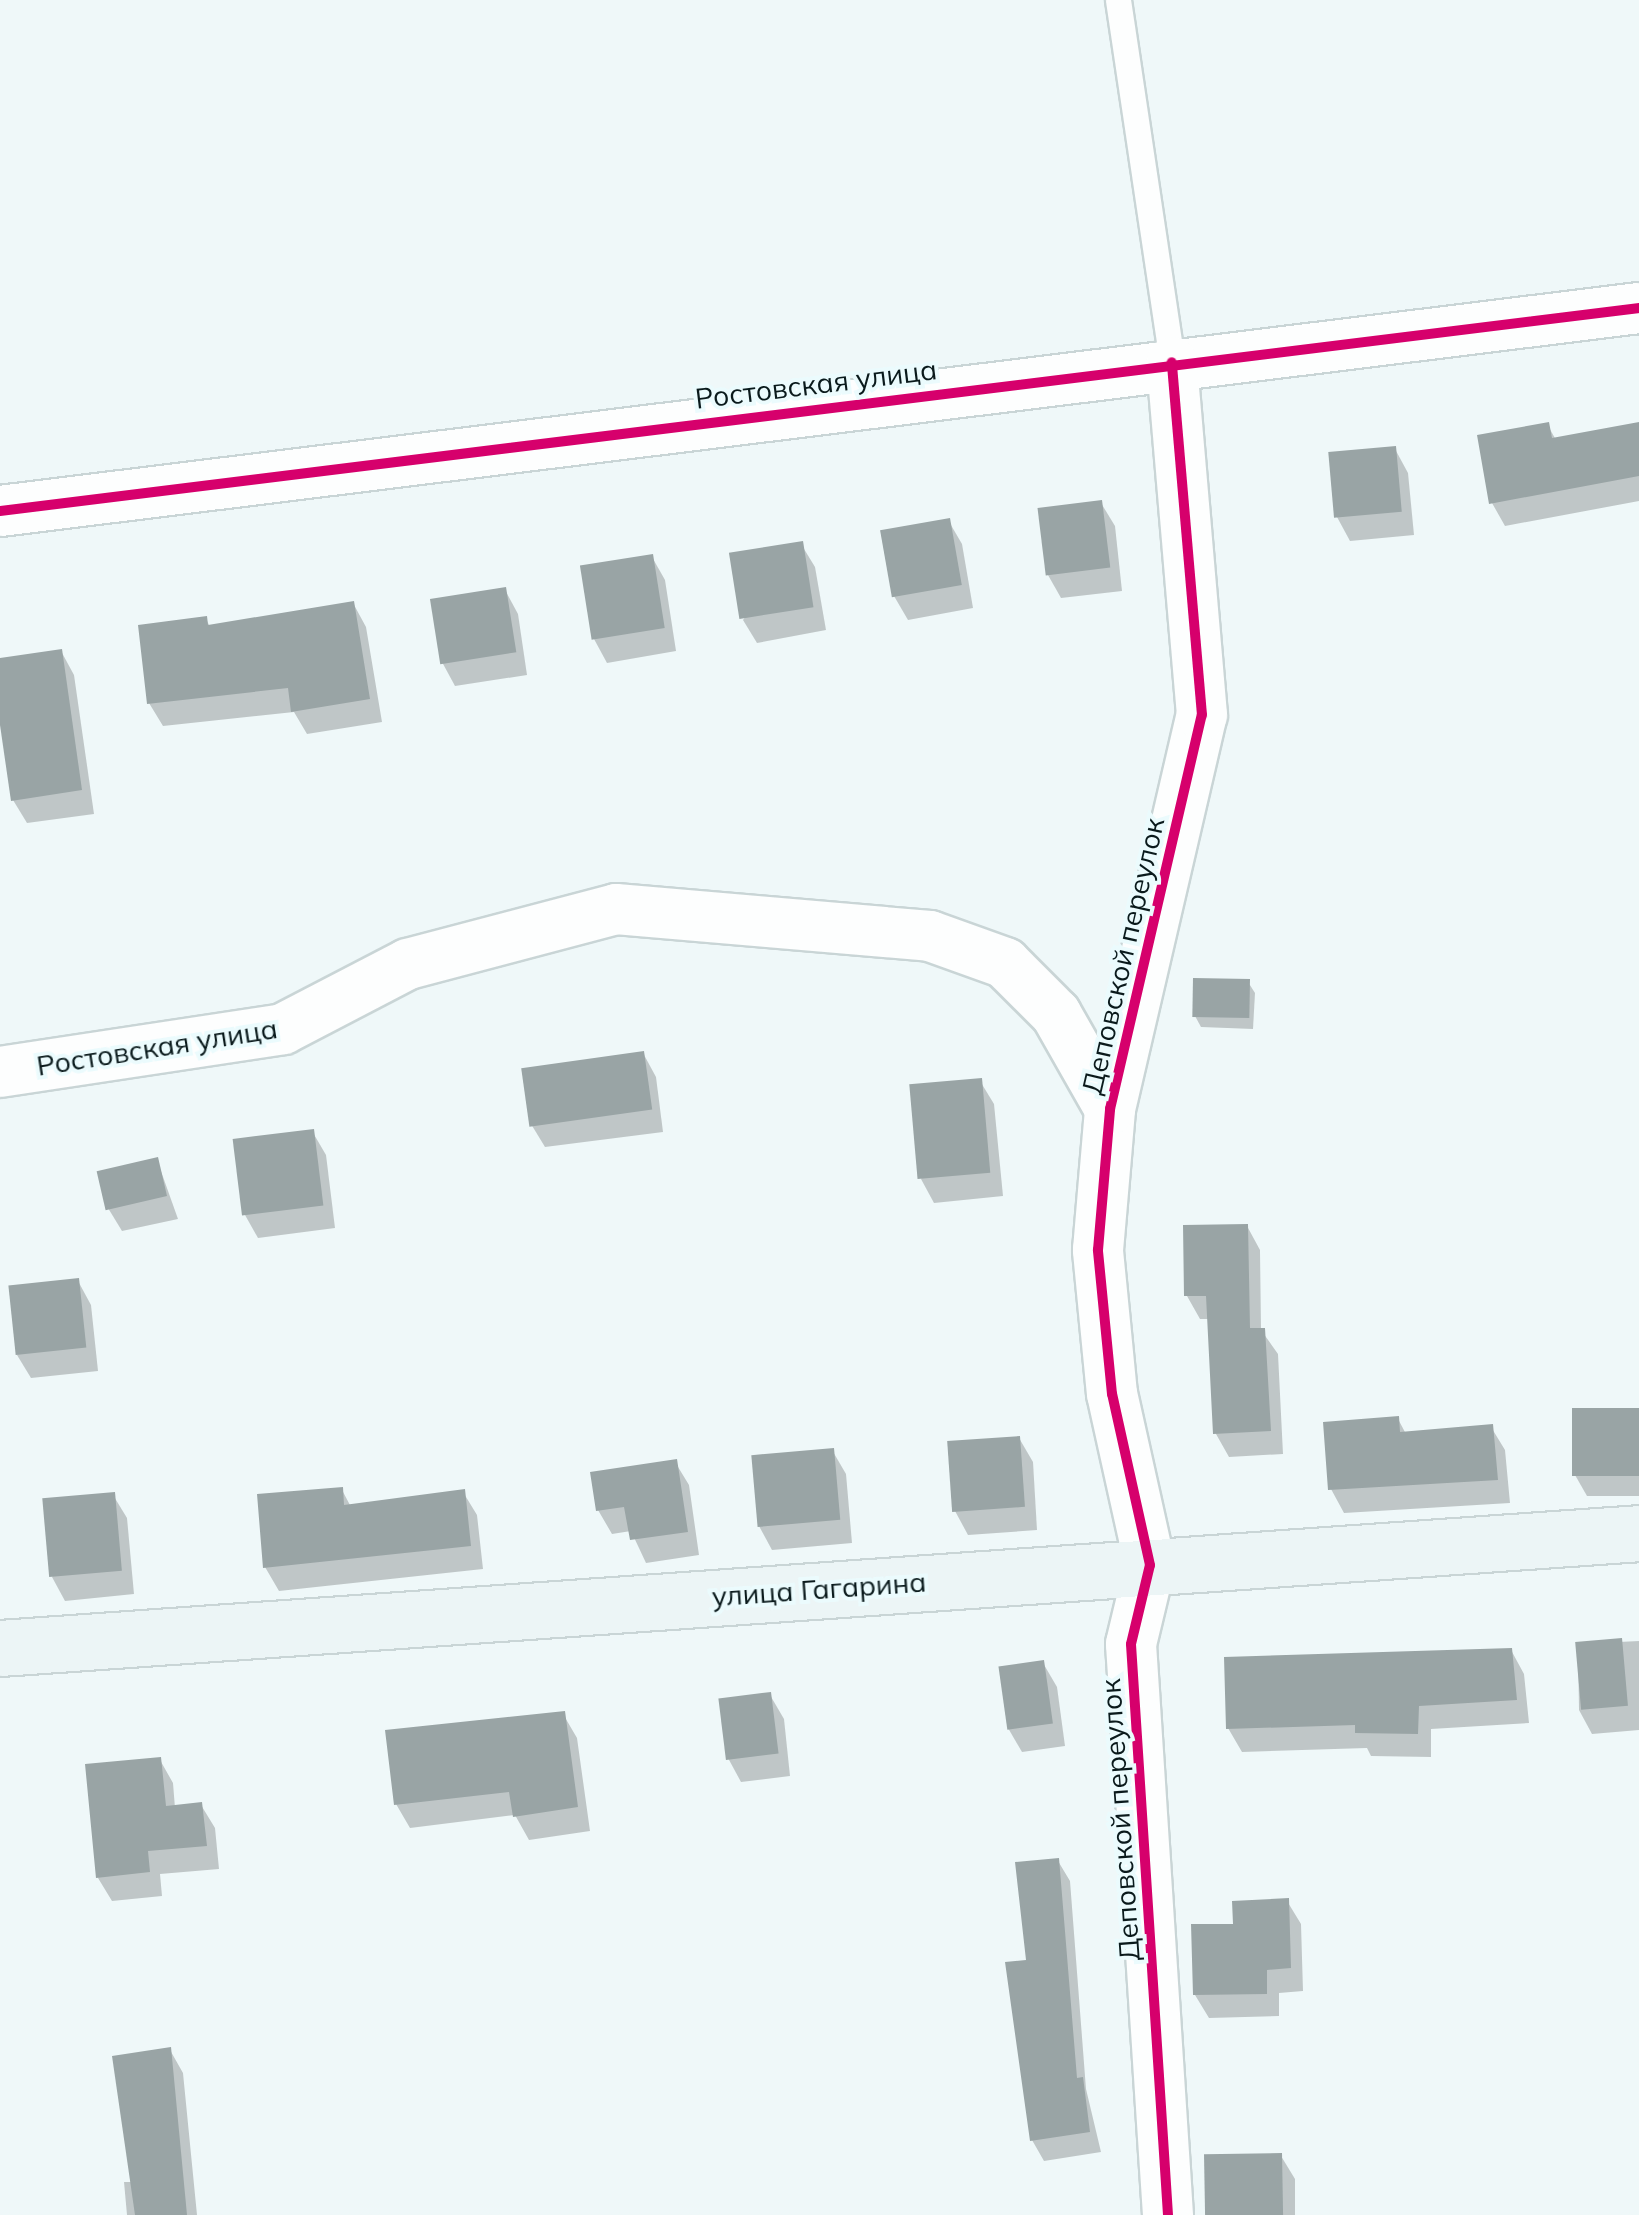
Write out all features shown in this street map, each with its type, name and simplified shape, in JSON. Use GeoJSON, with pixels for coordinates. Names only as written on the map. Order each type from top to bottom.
{"type":"FeatureCollection","features":[{"type":"Feature","properties":{"kind":"main road","name":"улица Гагарина"},"geometry":{"type":"LineString","coordinates":[[0,1648],[1639,1533]]}},
{"type":"Feature","properties":{"kind":"street","name":"Ростовская улица"},"geometry":{"type":"LineString","coordinates":[[0,510],[1172,362],[1639,308]]}},
{"type":"Feature","properties":{"kind":"street","name":"Деповской переулок"},"geometry":{"type":"LineString","coordinates":[[1168,2215],[1132,1644],[1150,1565],[1112,1394],[1098,1250],[1110,1109],[1202,715],[1172,362]]}},
{"type":"Feature","properties":{"kind":"street","name":"Ростовская улица"},"geometry":{"type":"LineString","coordinates":[[0,1072],[283,1029],[408,964],[616,909],[930,936],[1005,963],[1056,1014],[1110,1109]]}},
{"type":"Feature","properties":{"kind":"lane"},"geometry":{"type":"LineString","coordinates":[[1118,0],[1172,362]]}},
{"type":"Feature","properties":{"kind":"building"},"geometry":{"type":"Polygon","coordinates":[[[1549,422],[1552,438],[1639,422],[1639,476],[1489,504],[1477,435],[1549,422]]]}},
{"type":"Feature","properties":{"kind":"building"},"geometry":{"type":"Polygon","coordinates":[[[1396,446],[1402,512],[1334,518],[1328,452],[1396,446]]]}},
{"type":"Feature","properties":{"kind":"building"},"geometry":{"type":"Polygon","coordinates":[[[1102,500],[1110,567],[1046,575],[1037,508],[1102,500]]]}},
{"type":"Feature","properties":{"kind":"building"},"geometry":{"type":"Polygon","coordinates":[[[950,518],[962,585],[892,597],[880,530],[950,518]]]}},
{"type":"Feature","properties":{"kind":"building"},"geometry":{"type":"Polygon","coordinates":[[[803,541],[813,607],[739,619],[729,553],[803,541]]]}},
{"type":"Feature","properties":{"kind":"building"},"geometry":{"type":"Polygon","coordinates":[[[653,554],[665,628],[592,640],[580,566],[653,554]]]}},
{"type":"Feature","properties":{"kind":"building"},"geometry":{"type":"Polygon","coordinates":[[[506,587],[516,652],[440,664],[430,599],[506,587]]]}},
{"type":"Feature","properties":{"kind":"building"},"geometry":{"type":"Polygon","coordinates":[[[354,601],[370,699],[291,712],[288,688],[147,704],[138,625],[207,616],[208,625],[354,601]]]}},
{"type":"Feature","properties":{"kind":"building"},"geometry":{"type":"Polygon","coordinates":[[[62,649],[82,790],[11,801],[0,725],[0,658],[62,649]]]}},
{"type":"Feature","properties":{"kind":"building"},"geometry":{"type":"Polygon","coordinates":[[[1193,978],[1250,979],[1249,1018],[1192,1017],[1193,978]]]}},
{"type":"Feature","properties":{"kind":"building"},"geometry":{"type":"Polygon","coordinates":[[[644,1051],[652,1109],[529,1127],[521,1068],[644,1051]]]}},
{"type":"Feature","properties":{"kind":"building"},"geometry":{"type":"Polygon","coordinates":[[[982,1078],[990,1173],[918,1179],[909,1084],[982,1078]]]}},
{"type":"Feature","properties":{"kind":"building"},"geometry":{"type":"Polygon","coordinates":[[[314,1129],[323,1205],[242,1215],[233,1139],[314,1129]]]}},
{"type":"Feature","properties":{"kind":"building"},"geometry":{"type":"Polygon","coordinates":[[[158,1157],[167,1196],[106,1210],[97,1171],[158,1157]]]}},
{"type":"Feature","properties":{"kind":"building"},"geometry":{"type":"Polygon","coordinates":[[[1248,1224],[1250,1328],[1265,1328],[1271,1431],[1213,1434],[1206,1296],[1184,1296],[1183,1225],[1248,1224]]]}},
{"type":"Feature","properties":{"kind":"building"},"geometry":{"type":"Polygon","coordinates":[[[79,1278],[86,1348],[16,1355],[8,1285],[79,1278]]]}},
{"type":"Feature","properties":{"kind":"building"},"geometry":{"type":"Polygon","coordinates":[[[1572,1408],[1639,1408],[1639,1476],[1572,1476],[1572,1408]]]}},
{"type":"Feature","properties":{"kind":"building"},"geometry":{"type":"Polygon","coordinates":[[[1399,1416],[1400,1432],[1493,1424],[1498,1480],[1328,1490],[1323,1422],[1399,1416]]]}},
{"type":"Feature","properties":{"kind":"building"},"geometry":{"type":"Polygon","coordinates":[[[1020,1436],[1025,1507],[952,1512],[947,1441],[1020,1436]]]}},
{"type":"Feature","properties":{"kind":"building"},"geometry":{"type":"Polygon","coordinates":[[[834,1448],[840,1520],[758,1527],[751,1455],[834,1448]]]}},
{"type":"Feature","properties":{"kind":"building"},"geometry":{"type":"Polygon","coordinates":[[[677,1459],[688,1532],[630,1540],[624,1507],[596,1511],[590,1472],[677,1459]]]}},
{"type":"Feature","properties":{"kind":"building"},"geometry":{"type":"Polygon","coordinates":[[[343,1487],[344,1505],[465,1489],[471,1546],[263,1568],[257,1494],[343,1487]]]}},
{"type":"Feature","properties":{"kind":"building"},"geometry":{"type":"Polygon","coordinates":[[[115,1492],[122,1571],[49,1577],[42,1498],[115,1492]]]}},
{"type":"Feature","properties":{"kind":"building"},"geometry":{"type":"Polygon","coordinates":[[[1622,1638],[1628,1706],[1581,1710],[1575,1642],[1622,1638]]]}},
{"type":"Feature","properties":{"kind":"building"},"geometry":{"type":"Polygon","coordinates":[[[1512,1648],[1517,1700],[1419,1706],[1418,1734],[1355,1733],[1355,1725],[1226,1729],[1224,1657],[1512,1648]]]}},
{"type":"Feature","properties":{"kind":"building"},"geometry":{"type":"Polygon","coordinates":[[[1044,1660],[1053,1723],[1007,1730],[998,1666],[1044,1660]]]}},
{"type":"Feature","properties":{"kind":"building"},"geometry":{"type":"Polygon","coordinates":[[[771,1692],[779,1754],[726,1760],[718,1698],[771,1692]]]}},
{"type":"Feature","properties":{"kind":"building"},"geometry":{"type":"Polygon","coordinates":[[[565,1711],[578,1807],[513,1817],[509,1792],[394,1805],[385,1730],[565,1711]]]}},
{"type":"Feature","properties":{"kind":"building"},"geometry":{"type":"Polygon","coordinates":[[[161,1757],[166,1806],[202,1802],[207,1846],[148,1851],[150,1872],[96,1878],[85,1764],[161,1757]]]}},
{"type":"Feature","properties":{"kind":"building"},"geometry":{"type":"Polygon","coordinates":[[[1059,1858],[1077,2078],[1083,2077],[1090,2132],[1030,2141],[1005,1962],[1026,1960],[1015,1862],[1059,1858]]]}},
{"type":"Feature","properties":{"kind":"building"},"geometry":{"type":"Polygon","coordinates":[[[1289,1898],[1291,1968],[1267,1970],[1267,1994],[1193,1995],[1191,1924],[1233,1924],[1232,1901],[1289,1898]]]}},
{"type":"Feature","properties":{"kind":"building"},"geometry":{"type":"Polygon","coordinates":[[[171,2047],[187,2215],[135,2215],[112,2056],[171,2047]]]}},
{"type":"Feature","properties":{"kind":"building"},"geometry":{"type":"Polygon","coordinates":[[[1282,2153],[1283,2215],[1205,2215],[1204,2154],[1282,2153]]]}},
{"type":"Feature","properties":{"kind":"cycle path"},"geometry":{"type":"LineString","coordinates":[[0,511],[1639,308]]}},
{"type":"Feature","properties":{"kind":"cycle path"},"geometry":{"type":"LineString","coordinates":[[1168,2215],[1131,1644],[1150,1565],[1112,1394],[1098,1250],[1110,1109],[1202,715],[1172,362]]}}]}
